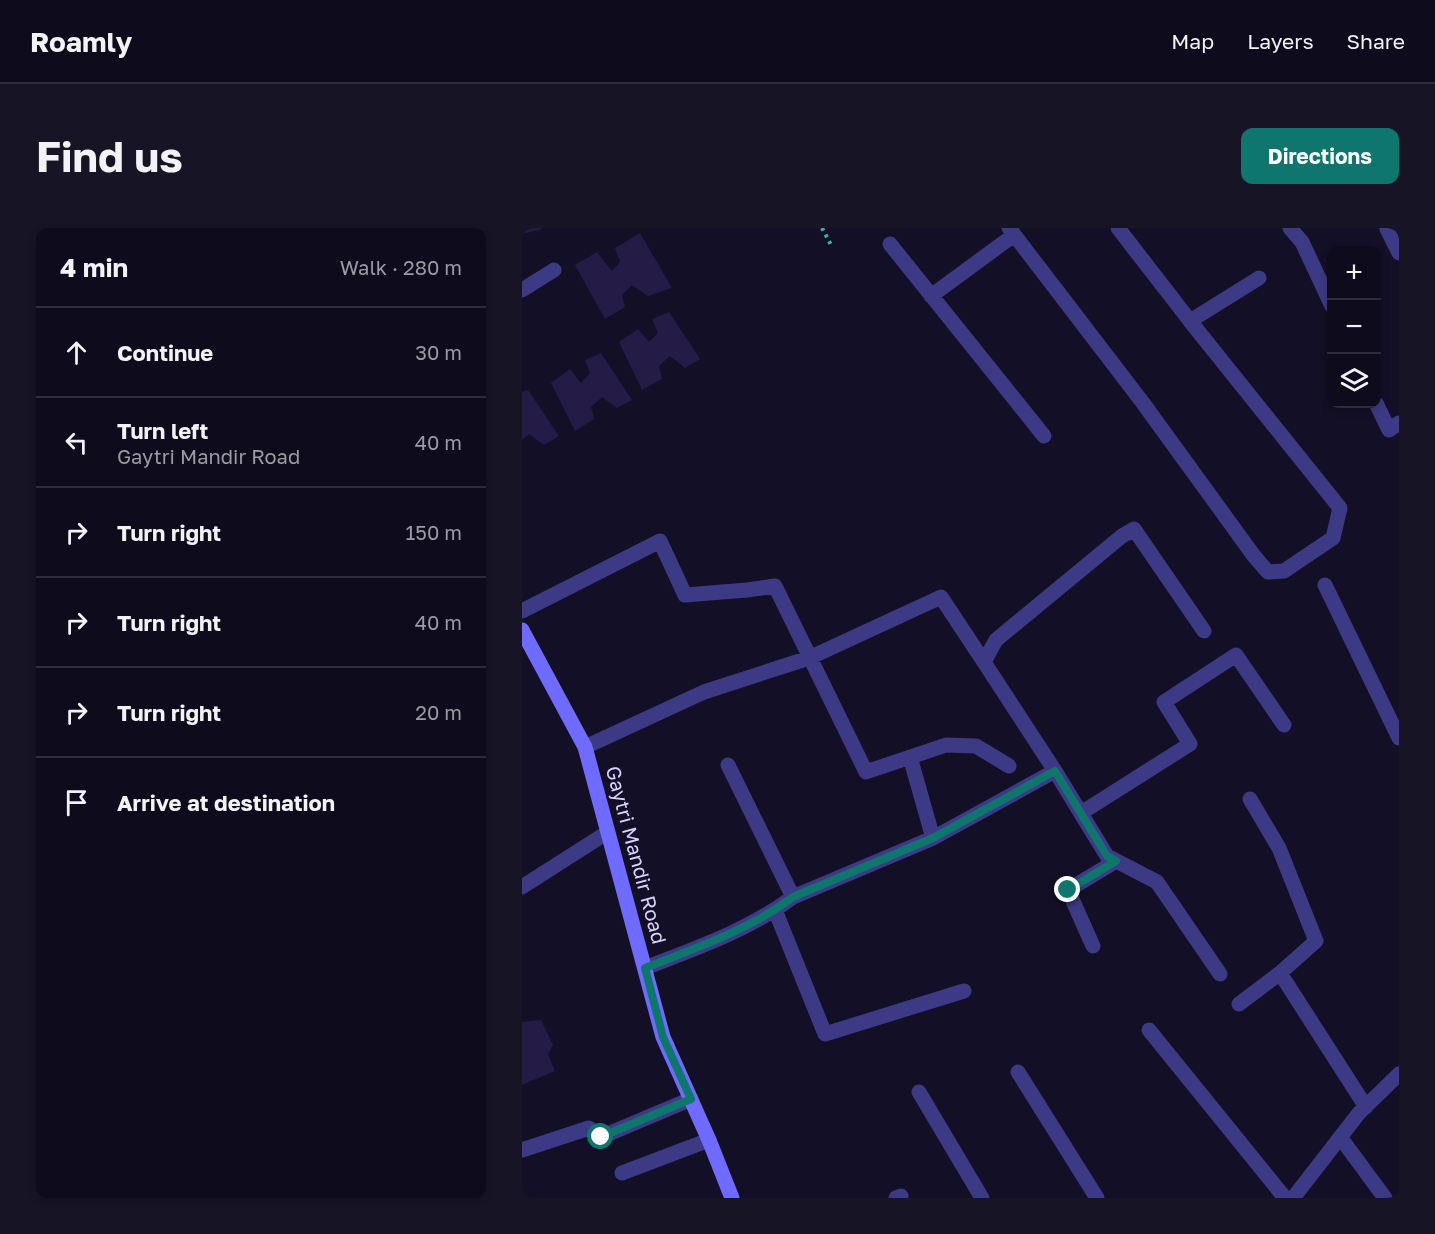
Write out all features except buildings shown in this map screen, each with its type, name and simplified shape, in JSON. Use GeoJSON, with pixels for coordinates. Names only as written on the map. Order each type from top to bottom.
{"type":"FeatureCollection","features":[{"type":"Feature","properties":{"kind":"street"},"geometry":{"type":"LineString","coordinates":[[931,296],[1012,231],[1143,403],[1254,556],[1268,572],[1284,571],[1333,538],[1340,508],[1118,228]]}},
{"type":"Feature","properties":{"kind":"street"},"geometry":{"type":"LineString","coordinates":[[1290,228],[1302,242],[1329,300]]}},
{"type":"Feature","properties":{"kind":"street"},"geometry":{"type":"LineString","coordinates":[[1387,230],[1399,253]]}},
{"type":"Feature","properties":{"kind":"street"},"geometry":{"type":"LineString","coordinates":[[890,244],[1044,436]]}},
{"type":"Feature","properties":{"kind":"street"},"geometry":{"type":"LineString","coordinates":[[522,290],[554,270]]}},
{"type":"Feature","properties":{"kind":"street"},"geometry":{"type":"LineString","coordinates":[[1190,321],[1259,278]]}},
{"type":"Feature","properties":{"kind":"street"},"geometry":{"type":"LineString","coordinates":[[1380,408],[1389,430],[1399,423]]}},
{"type":"Feature","properties":{"kind":"street"},"geometry":{"type":"LineString","coordinates":[[984,662],[996,640],[1122,536],[1134,529],[1204,631]]}},
{"type":"Feature","properties":{"kind":"street"},"geometry":{"type":"LineString","coordinates":[[522,611],[660,542],[685,595],[775,586],[866,772],[946,745],[976,746],[1009,766]]}},
{"type":"Feature","properties":{"kind":"street"},"geometry":{"type":"LineString","coordinates":[[1325,585],[1399,738]]}},
{"type":"Feature","properties":{"kind":"street"},"geometry":{"type":"LineString","coordinates":[[585,747],[704,692],[809,658],[941,597],[1082,813],[1107,856],[1156,882],[1220,974]]}},
{"type":"Feature","properties":{"kind":"street","name":"Gaytri Mandir Road"},"geometry":{"type":"LineString","coordinates":[[522,630],[526,648],[585,747],[663,1037],[732,1198]]}},
{"type":"Feature","properties":{"kind":"street"},"geometry":{"type":"LineString","coordinates":[[1082,813],[1190,744],[1164,702],[1236,655],[1284,725]]}},
{"type":"Feature","properties":{"kind":"street"},"geometry":{"type":"LineString","coordinates":[[910,757],[933,838]]}},
{"type":"Feature","properties":{"kind":"street"},"geometry":{"type":"LineString","coordinates":[[728,765],[793,897]]}},
{"type":"Feature","properties":{"kind":"street"},"geometry":{"type":"LineString","coordinates":[[645,968],[723,937],[775,910],[793,897],[933,838],[1055,771]]}},
{"type":"Feature","properties":{"kind":"street"},"geometry":{"type":"LineString","coordinates":[[1239,1004],[1280,973],[1316,941],[1279,848],[1250,799]]}},
{"type":"Feature","properties":{"kind":"street"},"geometry":{"type":"LineString","coordinates":[[522,887],[608,832]]}},
{"type":"Feature","properties":{"kind":"street"},"geometry":{"type":"LineString","coordinates":[[1093,946],[1068,890],[1116,861]]}},
{"type":"Feature","properties":{"kind":"street"},"geometry":{"type":"LineString","coordinates":[[775,910],[825,1034],[964,992]]}},
{"type":"Feature","properties":{"kind":"street"},"geometry":{"type":"LineString","coordinates":[[1280,973],[1366,1107]]}},
{"type":"Feature","properties":{"kind":"street"},"geometry":{"type":"LineString","coordinates":[[1149,1030],[1285,1198]]}},
{"type":"Feature","properties":{"kind":"street"},"geometry":{"type":"LineString","coordinates":[[1018,1071],[1097,1198]]}},
{"type":"Feature","properties":{"kind":"street"},"geometry":{"type":"LineString","coordinates":[[1293,1198],[1340,1137],[1399,1074]]}},
{"type":"Feature","properties":{"kind":"street"},"geometry":{"type":"LineString","coordinates":[[919,1092],[982,1198]]}},
{"type":"Feature","properties":{"kind":"street"},"geometry":{"type":"LineString","coordinates":[[522,1150],[589,1128],[601,1137],[691,1099]]}},
{"type":"Feature","properties":{"kind":"street"},"geometry":{"type":"LineString","coordinates":[[1340,1137],[1385,1198]]}},
{"type":"Feature","properties":{"kind":"street"},"geometry":{"type":"LineString","coordinates":[[622,1173],[709,1140]]}},
{"type":"Feature","properties":{"kind":"path"},"geometry":{"type":"LineString","coordinates":[[822,228],[831,245]]}},
{"type":"Feature","properties":{"kind":"route"},"geometry":{"type":"LineString","coordinates":[[601,1137],[691,1099],[663,1037],[645,968],[723,937],[775,910],[793,897],[933,838],[1055,771],[1107,856],[1116,861],[1068,890]]}}]}
